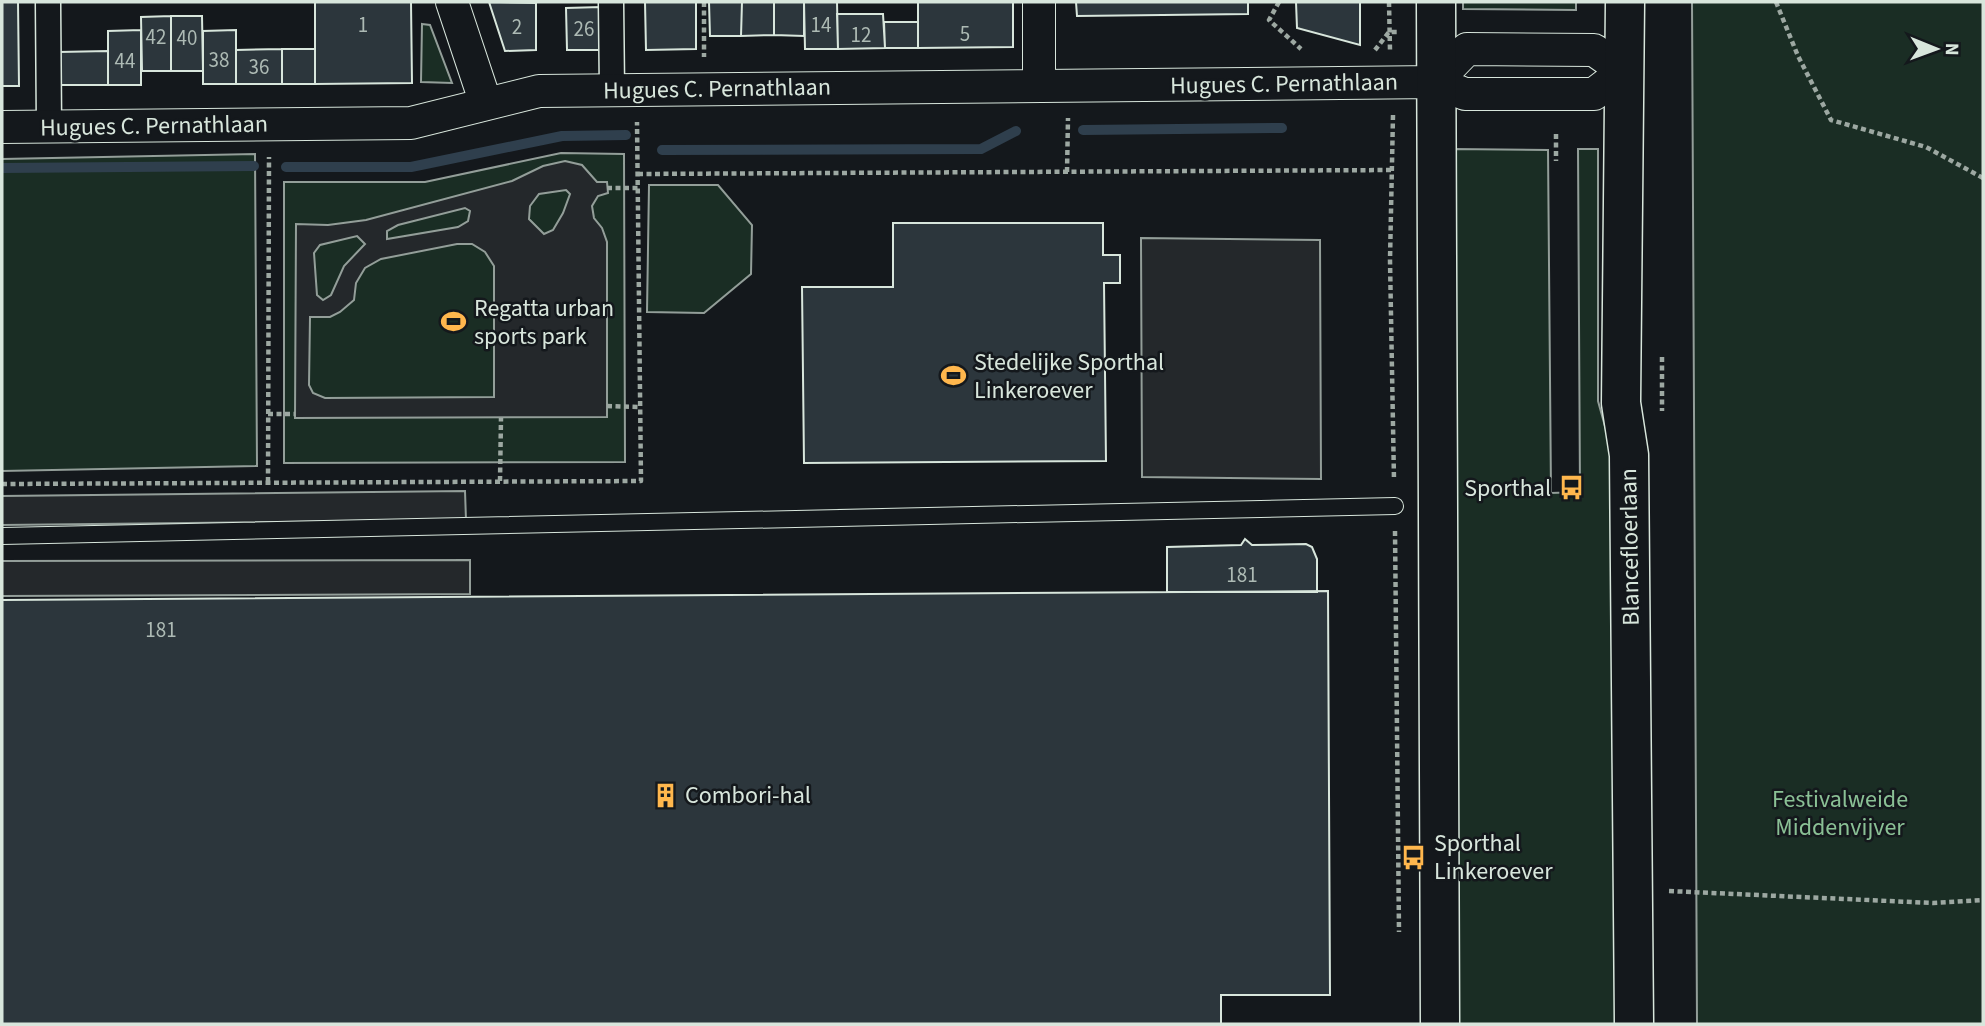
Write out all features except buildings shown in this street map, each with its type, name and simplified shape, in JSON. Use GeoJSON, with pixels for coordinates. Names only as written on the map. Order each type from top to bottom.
{"type":"FeatureCollection","features":[{"type":"Feature","properties":{"kind":"main road"},"geometry":{"type":"LineString","coordinates":[[1436,2],[1440,1024]]}},
{"type":"Feature","properties":{"kind":"main road","name":"Blancefloerlaan"},"geometry":{"type":"LineString","coordinates":[[1625,2],[1621,403],[1629,455],[1634,1024]]}},
{"type":"Feature","properties":{"kind":"street"},"geometry":{"type":"LineString","coordinates":[[48,2],[49,127]]}},
{"type":"Feature","properties":{"kind":"street"},"geometry":{"type":"LineString","coordinates":[[452,2],[486,104]]}},
{"type":"Feature","properties":{"kind":"street"},"geometry":{"type":"LineString","coordinates":[[611,2],[624,90]]}},
{"type":"Feature","properties":{"kind":"street"},"geometry":{"type":"LineString","coordinates":[[1039,2],[1054,86]]}},
{"type":"Feature","properties":{"kind":"street"},"geometry":{"type":"LineString","coordinates":[[1466,49],[1594,50],[1624,71],[1594,94],[1465,93],[1436,82],[1466,49]]}},
{"type":"Feature","properties":{"kind":"street","name":"Hugues C. Pernathlaan"},"geometry":{"type":"LineString","coordinates":[[2,127],[411,123],[540,91],[1436,82]]}},
{"type":"Feature","properties":{"kind":"lane"},"geometry":{"type":"LineString","coordinates":[[2,536],[1395,506]]}},
{"type":"Feature","properties":{"kind":"path"},"geometry":{"type":"LineString","coordinates":[[704,2],[704,89]]}},
{"type":"Feature","properties":{"kind":"path"},"geometry":{"type":"LineString","coordinates":[[1279,2],[1269,20],[1308,55]]}},
{"type":"Feature","properties":{"kind":"path"},"geometry":{"type":"LineString","coordinates":[[1776,2],[1798,56],[1831,120],[1926,147],[1983,178]]}},
{"type":"Feature","properties":{"kind":"path"},"geometry":{"type":"LineString","coordinates":[[1054,86],[1067,172]]}},
{"type":"Feature","properties":{"kind":"path"},"geometry":{"type":"LineString","coordinates":[[2,484],[641,481],[638,174],[624,90]]}},
{"type":"Feature","properties":{"kind":"path"},"geometry":{"type":"LineString","coordinates":[[268,482],[269,125]]}},
{"type":"Feature","properties":{"kind":"path"},"geometry":{"type":"LineString","coordinates":[[1556,134],[1556,161]]}},
{"type":"Feature","properties":{"kind":"path"},"geometry":{"type":"LineString","coordinates":[[638,174],[1393,170]]}},
{"type":"Feature","properties":{"kind":"path"},"geometry":{"type":"LineString","coordinates":[[607,188],[638,188]]}},
{"type":"Feature","properties":{"kind":"path"},"geometry":{"type":"LineString","coordinates":[[607,406],[640,407]]}},
{"type":"Feature","properties":{"kind":"path"},"geometry":{"type":"LineString","coordinates":[[268,414],[295,414]]}},
{"type":"Feature","properties":{"kind":"path"},"geometry":{"type":"LineString","coordinates":[[500,481],[501,418]]}},
{"type":"Feature","properties":{"kind":"path"},"geometry":{"type":"LineString","coordinates":[[1633,889],[1933,903],[1983,900]]}},
{"type":"Feature","properties":{"kind":"green space"},"geometry":{"type":"Polygon","coordinates":[[[1463,2],[1576,2],[1576,10],[1463,9],[1463,2]]]}},
{"type":"Feature","properties":{"kind":"green space","name":"Festivalweide Middenvijver"},"geometry":{"type":"Polygon","coordinates":[[[1692,2],[1983,2],[1983,1024],[1697,1024],[1692,2]]]}},
{"type":"Feature","properties":{"kind":"green space"},"geometry":{"type":"Polygon","coordinates":[[[422,24],[430,25],[452,83],[421,82],[422,24]]]}},
{"type":"Feature","properties":{"kind":"green space"},"geometry":{"type":"Polygon","coordinates":[[[1452,149],[1548,150],[1551,493],[1580,492],[1578,149],[1598,149],[1598,401],[1613,455],[1617,1024],[1457,1024],[1452,149]]]}},
{"type":"Feature","properties":{"kind":"green space","name":"Regatta urban sports park"},"geometry":{"type":"Polygon","coordinates":[[[561,153],[624,154],[625,462],[284,463],[284,182],[425,182],[561,153]]]}},
{"type":"Feature","properties":{"kind":"green space"},"geometry":{"type":"Polygon","coordinates":[[[255,154],[257,466],[2,471],[2,159],[255,154]]]}},
{"type":"Feature","properties":{"kind":"green space"},"geometry":{"type":"Polygon","coordinates":[[[649,185],[718,185],[752,225],[751,274],[704,313],[647,312],[649,185]]]}},
{"type":"Feature","properties":{"kind":"shaded area"},"geometry":{"type":"Polygon","coordinates":[[[565,161],[582,165],[597,182],[607,182],[608,193],[598,196],[592,206],[594,218],[602,228],[607,242],[607,417],[295,418],[296,224],[328,225],[366,220],[512,181],[543,166],[565,161]],[[566,190],[539,194],[530,206],[529,219],[544,234],[553,230],[570,194],[566,190]],[[465,208],[398,225],[387,231],[387,239],[458,227],[468,221],[470,211],[465,208]],[[357,236],[320,245],[314,253],[317,295],[323,300],[331,295],[344,266],[365,244],[357,236]],[[457,244],[381,259],[365,268],[356,283],[354,300],[340,312],[330,317],[310,317],[309,385],[313,393],[325,398],[494,397],[494,266],[485,252],[472,244],[457,244]]]}},
{"type":"Feature","properties":{"kind":"shaded area"},"geometry":{"type":"Polygon","coordinates":[[[1141,238],[1320,240],[1321,479],[1142,477],[1141,238]]]}},
{"type":"Feature","properties":{"kind":"shaded area"},"geometry":{"type":"Polygon","coordinates":[[[465,491],[466,520],[2,525],[2,496],[465,491]]]}},
{"type":"Feature","properties":{"kind":"shaded area"},"geometry":{"type":"Polygon","coordinates":[[[470,560],[470,594],[2,596],[2,561],[470,560]]]}},
{"type":"Feature","properties":{"kind":"waterway"},"geometry":{"type":"LineString","coordinates":[[1083,130],[1282,128]]}},
{"type":"Feature","properties":{"kind":"waterway"},"geometry":{"type":"LineString","coordinates":[[662,150],[981,149],[1016,131]]}},
{"type":"Feature","properties":{"kind":"waterway"},"geometry":{"type":"LineString","coordinates":[[286,167],[411,167],[562,136],[626,135]]}},
{"type":"Feature","properties":{"kind":"waterway"},"geometry":{"type":"LineString","coordinates":[[2,168],[254,166]]}},
{"type":"Feature","properties":{"kind":"place","name":"Regatta urban sports park"},"geometry":{"type":"Point","coordinates":[454,322]}},
{"type":"Feature","properties":{"kind":"place","name":"Stedelijke Sporthal Linkeroever"},"geometry":{"type":"Point","coordinates":[954,376]}},
{"type":"Feature","properties":{"kind":"place","name":"Sporthal"},"geometry":{"type":"Point","coordinates":[1571,488]}},
{"type":"Feature","properties":{"kind":"place","name":"Combori-hal"},"geometry":{"type":"Point","coordinates":[665,795]}},
{"type":"Feature","properties":{"kind":"place","name":"Sporthal Linkeroever"},"geometry":{"type":"Point","coordinates":[1414,857]}}]}
